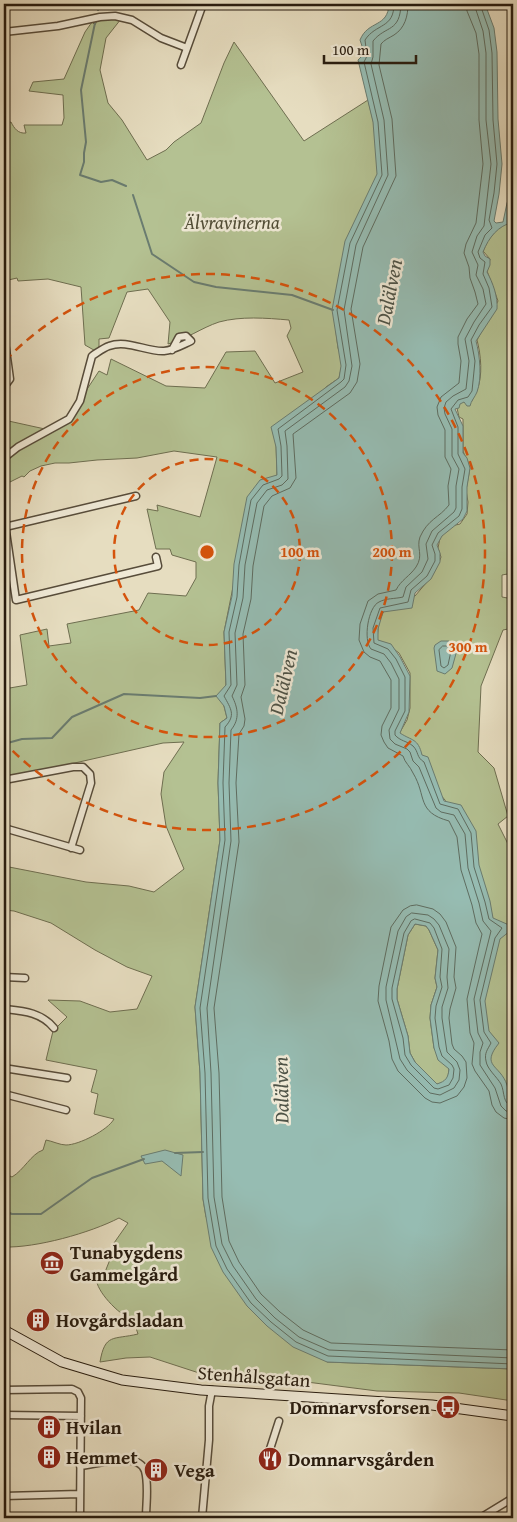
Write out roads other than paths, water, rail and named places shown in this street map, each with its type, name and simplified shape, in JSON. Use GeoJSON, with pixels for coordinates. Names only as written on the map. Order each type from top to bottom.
{"type":"FeatureCollection","features":[{"type":"Feature","properties":{"kind":"street"},"geometry":{"type":"LineString","coordinates":[[181,65],[203,4]]}},
{"type":"Feature","properties":{"kind":"street"},"geometry":{"type":"LineString","coordinates":[[4,31],[58,26],[100,17],[115,16],[132,20],[161,38],[188,48]]}},
{"type":"Feature","properties":{"kind":"street"},"geometry":{"type":"LineString","coordinates":[[4,335],[10,379],[4,387]]}},
{"type":"Feature","properties":{"kind":"street"},"geometry":{"type":"LineString","coordinates":[[4,458],[18,447],[69,418],[80,401],[92,356],[110,345],[129,344],[150,350],[164,351],[172,350],[179,337],[186,336],[191,341]]}},
{"type":"Feature","properties":{"kind":"street"},"geometry":{"type":"LineString","coordinates":[[5,527],[136,496]]}},
{"type":"Feature","properties":{"kind":"street"},"geometry":{"type":"LineString","coordinates":[[4,518],[16,600],[158,566],[156,557]]}},
{"type":"Feature","properties":{"kind":"street"},"geometry":{"type":"LineString","coordinates":[[4,780],[73,766],[83,766],[90,774],[91,783],[71,848]]}},
{"type":"Feature","properties":{"kind":"street"},"geometry":{"type":"LineString","coordinates":[[4,828],[80,850]]}},
{"type":"Feature","properties":{"kind":"street"},"geometry":{"type":"LineString","coordinates":[[4,976],[26,978]]}},
{"type":"Feature","properties":{"kind":"street"},"geometry":{"type":"LineString","coordinates":[[4,1009],[32,1013],[41,1017],[54,1028]]}},
{"type":"Feature","properties":{"kind":"street"},"geometry":{"type":"LineString","coordinates":[[4,1071],[10,1069],[67,1078]]}},
{"type":"Feature","properties":{"kind":"street"},"geometry":{"type":"LineString","coordinates":[[4,1094],[66,1110]]}},
{"type":"Feature","properties":{"kind":"street","name":"Stenhålsgatan"},"geometry":{"type":"LineString","coordinates":[[4,1330],[62,1362],[122,1380],[212,1390],[432,1405],[513,1416]]}},
{"type":"Feature","properties":{"kind":"street"},"geometry":{"type":"LineString","coordinates":[[4,1390],[72,1389],[78,1392],[81,1398],[80,1518]]}},
{"type":"Feature","properties":{"kind":"street"},"geometry":{"type":"LineString","coordinates":[[202,1518],[209,1440],[209,1406],[212,1390]]}},
{"type":"Feature","properties":{"kind":"street"},"geometry":{"type":"LineString","coordinates":[[4,1415],[81,1416]]}},
{"type":"Feature","properties":{"kind":"street"},"geometry":{"type":"LineString","coordinates":[[270,1449],[279,1421]]}},
{"type":"Feature","properties":{"kind":"street"},"geometry":{"type":"LineString","coordinates":[[80,1466],[122,1460],[132,1460],[140,1463],[145,1470],[146,1518]]}},
{"type":"Feature","properties":{"kind":"street"},"geometry":{"type":"LineString","coordinates":[[4,1496],[80,1494]]}},
{"type":"Feature","properties":{"kind":"street"},"geometry":{"type":"LineString","coordinates":[[480,1518],[513,1498]]}},
{"type":"Feature","properties":{"kind":"water","name":"Dalälven"},"geometry":{"type":"Polygon","coordinates":[[[389,4],[485,4],[494,28],[497,52],[498,119],[502,164],[494,221],[496,223],[503,222],[507,203],[513,188],[513,222],[503,226],[495,233],[483,252],[490,259],[487,272],[495,290],[497,309],[476,341],[480,367],[479,387],[470,406],[467,406],[464,402],[460,404],[459,408],[455,409],[463,426],[463,453],[467,458],[470,468],[467,487],[467,511],[463,519],[442,536],[437,545],[440,553],[440,562],[431,579],[415,593],[412,608],[383,612],[378,629],[378,640],[391,644],[410,676],[409,712],[400,733],[414,741],[419,746],[422,755],[428,757],[444,801],[461,805],[476,831],[479,865],[493,918],[509,925],[510,931],[500,939],[485,1001],[489,1031],[499,1043],[491,1057],[491,1061],[504,1078],[513,1104],[513,1369],[327,1362],[293,1347],[267,1326],[247,1306],[223,1272],[211,1247],[203,1199],[200,1073],[195,1007],[220,840],[218,783],[220,723],[227,718],[224,706],[216,696],[226,685],[224,632],[232,596],[234,564],[247,497],[260,480],[277,475],[276,447],[271,427],[339,378],[341,366],[332,310],[345,241],[377,174],[373,122],[358,60],[362,56],[360,40],[368,29],[381,21],[388,12],[389,4]],[[415,924],[408,935],[397,989],[397,999],[408,1036],[410,1053],[415,1062],[437,1084],[446,1079],[449,1069],[438,1060],[434,1048],[430,1018],[431,1005],[437,987],[435,978],[438,950],[426,926],[415,924]]]}},
{"type":"Feature","properties":{"kind":"water"},"geometry":{"type":"Polygon","coordinates":[[[441,641],[449,641],[457,650],[452,668],[445,674],[437,671],[434,648],[441,641]]]}},
{"type":"Feature","properties":{"kind":"water"},"geometry":{"type":"Polygon","coordinates":[[[165,1150],[183,1155],[181,1176],[162,1161],[145,1164],[141,1156],[165,1150]]]}},
{"type":"Feature","properties":{"kind":"waterway"},"geometry":{"type":"LineString","coordinates":[[98,4],[98,10]]}},
{"type":"Feature","properties":{"kind":"waterway"},"geometry":{"type":"LineString","coordinates":[[95,23],[81,90],[86,142],[84,162],[80,175],[101,182],[112,180],[126,186]]}},
{"type":"Feature","properties":{"kind":"waterway"},"geometry":{"type":"LineString","coordinates":[[133,195],[152,254],[194,282],[216,287],[292,295],[333,310]]}},
{"type":"Feature","properties":{"kind":"waterway"},"geometry":{"type":"LineString","coordinates":[[4,744],[22,739],[52,738],[72,717],[124,694],[200,698],[216,696]]}},
{"type":"Feature","properties":{"kind":"waterway"},"geometry":{"type":"LineString","coordinates":[[175,1153],[203,1152]]}},
{"type":"Feature","properties":{"kind":"waterway"},"geometry":{"type":"LineString","coordinates":[[4,1211],[12,1214],[41,1214],[92,1178],[144,1159]]}},
{"type":"Feature","properties":{"kind":"place","name":"Tunabygdens Gammelgård"},"geometry":{"type":"Point","coordinates":[52,1263]}},
{"type":"Feature","properties":{"kind":"place","name":"Hovgårdsladan"},"geometry":{"type":"Point","coordinates":[38,1320]}},
{"type":"Feature","properties":{"kind":"place","name":"Domnarvsforsen"},"geometry":{"type":"Point","coordinates":[448,1407]}},
{"type":"Feature","properties":{"kind":"place","name":"Hvilan"},"geometry":{"type":"Point","coordinates":[49,1427]}},
{"type":"Feature","properties":{"kind":"place","name":"Hemmet"},"geometry":{"type":"Point","coordinates":[49,1457]}},
{"type":"Feature","properties":{"kind":"place","name":"Domnarvsgården"},"geometry":{"type":"Point","coordinates":[270,1459]}},
{"type":"Feature","properties":{"kind":"place","name":"Vega"},"geometry":{"type":"Point","coordinates":[156,1470]}},
{"type":"Feature","properties":{"kind":"park label","name":"Älvravinerna"},"geometry":{"type":"Point","coordinates":[232,222]}}]}
